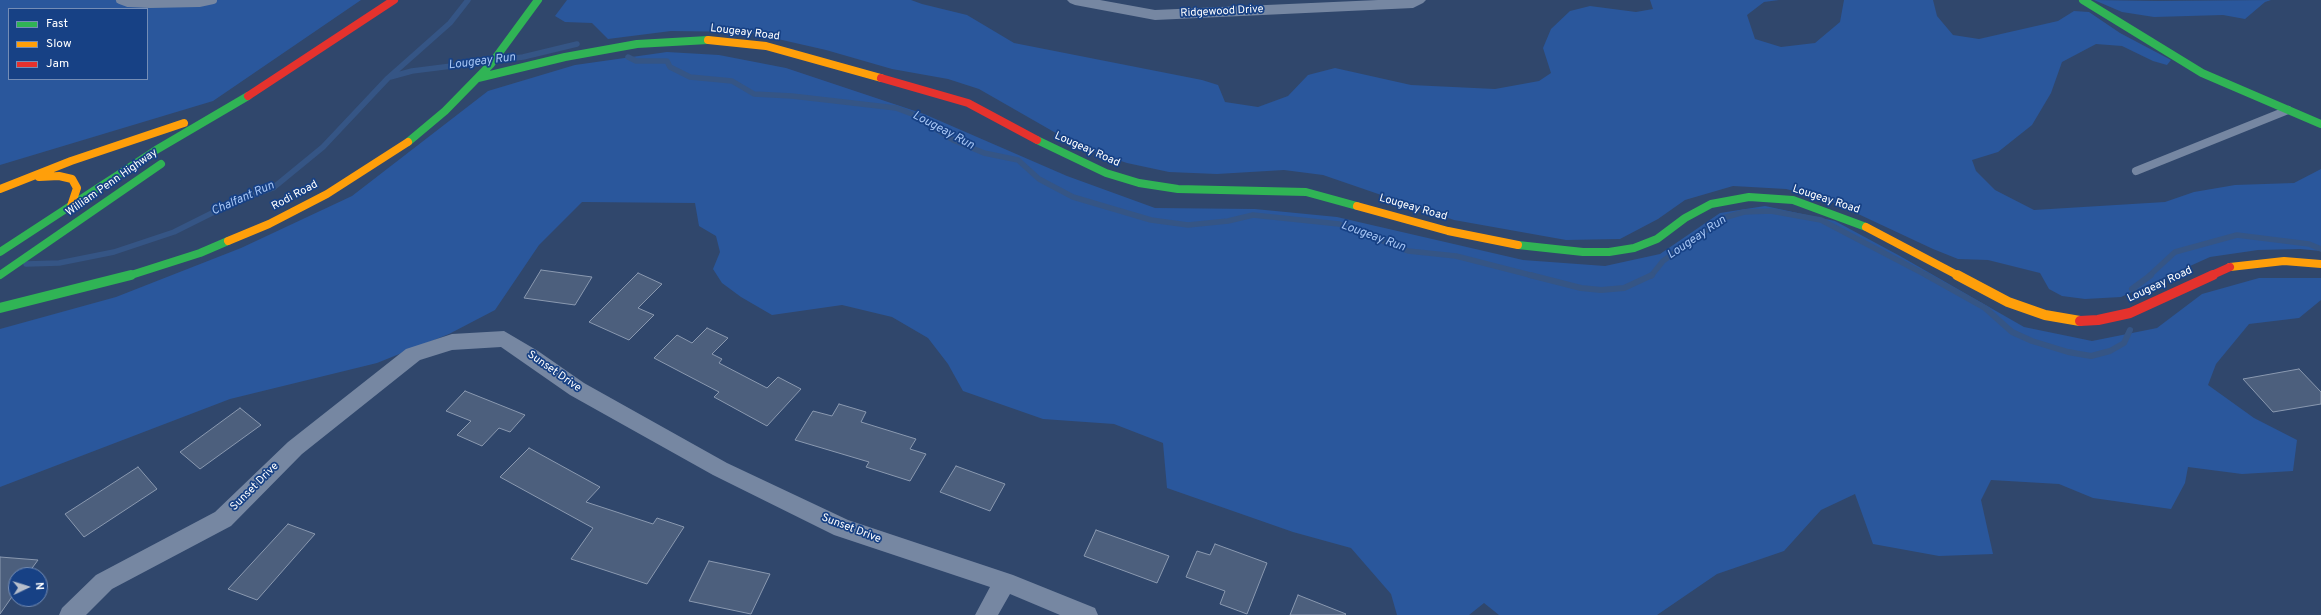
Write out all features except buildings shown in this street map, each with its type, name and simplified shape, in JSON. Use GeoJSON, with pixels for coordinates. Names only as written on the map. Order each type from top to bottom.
{"type":"FeatureCollection","features":[{"type":"Feature","properties":{"kind":"main road","name":"William Penn Highway"},"geometry":{"type":"LineString","coordinates":[[0,252],[156,150],[234,106],[394,0]]}},
{"type":"Feature","properties":{"kind":"main road","name":"Rodi Road"},"geometry":{"type":"LineString","coordinates":[[0,308],[118,279],[200,253],[269,224],[350,180],[406,143],[445,111],[493,61],[538,0]]}},
{"type":"Feature","properties":{"kind":"main road"},"geometry":{"type":"LineString","coordinates":[[2083,0],[2202,73],[2321,124]]}},
{"type":"Feature","properties":{"kind":"main road","name":"Lougeay Road"},"geometry":{"type":"LineString","coordinates":[[478,78],[565,57],[637,44],[703,40],[766,46],[968,103],[1071,158],[1106,173],[1139,183],[1178,189],[1306,192],[1448,231],[1523,246],[1583,252],[1609,252],[1658,239],[1685,218],[1711,204],[1749,197],[1793,200],[1854,221],[2008,302],[2045,315],[2077,321],[2098,320],[2130,313],[2224,268],[2251,263],[2284,261],[2321,264]]}},
{"type":"Feature","properties":{"kind":"main road","name":"William Penn Highway"},"geometry":{"type":"LineString","coordinates":[[188,143],[234,106]]}},
{"type":"Feature","properties":{"kind":"main road"},"geometry":{"type":"LineString","coordinates":[[0,189],[71,161],[234,106]]}},
{"type":"Feature","properties":{"kind":"main road","name":"William Penn Highway"},"geometry":{"type":"LineString","coordinates":[[0,275],[171,157]]}},
{"type":"Feature","properties":{"kind":"main road"},"geometry":{"type":"LineString","coordinates":[[24,179],[60,176],[72,179],[77,188],[70,206]]}},
{"type":"Feature","properties":{"kind":"street","name":"Ridgewood Drive"},"geometry":{"type":"LineString","coordinates":[[1075,0],[1155,15],[1413,3],[1418,0]]}},
{"type":"Feature","properties":{"kind":"street","name":"Sunset Drive"},"geometry":{"type":"LineString","coordinates":[[70,615],[104,582],[223,519],[295,448],[359,399],[413,354],[452,342],[504,339],[531,356],[577,389],[720,469],[842,528],[1005,582],[1087,615]]}},
{"type":"Feature","properties":{"kind":"street"},"geometry":{"type":"LineString","coordinates":[[986,615],[1005,582]]}},
{"type":"Feature","properties":{"kind":"lane"},"geometry":{"type":"LineString","coordinates":[[120,0],[128,3],[150,4],[199,3],[213,0]]}},
{"type":"Feature","properties":{"kind":"lane"},"geometry":{"type":"LineString","coordinates":[[2136,171],[2288,110]]}},
{"type":"Feature","properties":{"kind":"shaded area"},"geometry":{"type":"Polygon","coordinates":[[[0,0],[361,0],[213,101],[0,165],[0,0]]]}},
{"type":"Feature","properties":{"kind":"shaded area"},"geometry":{"type":"Polygon","coordinates":[[[567,0],[911,0],[967,15],[1014,43],[1202,80],[1218,85],[1225,102],[1258,107],[1288,96],[1308,75],[1335,68],[1411,85],[1495,89],[1539,81],[1551,73],[1543,48],[1551,29],[1570,11],[1590,6],[1636,12],[1653,9],[1650,0],[1779,0],[1764,2],[1747,15],[1755,39],[1781,47],[1815,43],[1840,22],[1844,0],[1933,0],[1937,16],[1953,35],[1979,39],[2058,21],[2074,11],[2089,12],[2120,33],[2171,60],[2167,65],[2153,61],[2122,46],[2096,44],[2062,62],[2051,93],[2032,125],[1998,152],[1972,160],[1976,171],[1995,190],[2034,210],[2165,202],[2194,192],[2235,185],[2294,183],[2321,169],[2321,251],[2300,249],[2258,250],[2210,257],[2121,297],[2085,299],[2062,296],[2049,289],[2040,273],[1988,260],[1958,259],[1933,249],[1824,198],[1786,189],[1733,186],[1685,200],[1658,219],[1620,239],[1566,240],[1454,220],[1323,175],[1284,170],[1217,174],[1169,172],[1127,163],[1082,148],[979,89],[948,79],[892,69],[826,50],[747,32],[671,31],[608,39],[592,23],[565,22],[555,16],[567,0]]]}},
{"type":"Feature","properties":{"kind":"shaded area"},"geometry":{"type":"Polygon","coordinates":[[[2094,0],[2271,0],[2265,2],[2245,19],[2223,15],[2154,17],[2122,12],[2094,0]]]}},
{"type":"Feature","properties":{"kind":"shaded area"},"geometry":{"type":"Polygon","coordinates":[[[667,52],[719,55],[786,68],[924,114],[1067,176],[1155,208],[1255,209],[1337,217],[1523,260],[1605,266],[1660,254],[1720,213],[1765,206],[1835,221],[1900,256],[2024,327],[2092,341],[2157,328],[2202,294],[2259,278],[2321,278],[2321,300],[2299,318],[2249,324],[2216,364],[2208,385],[2254,418],[2297,440],[2293,471],[2242,474],[2188,467],[2185,483],[2171,509],[2093,498],[2059,484],[1991,480],[1981,500],[1993,554],[1939,556],[1873,544],[1855,494],[1821,510],[1784,551],[1717,574],[1657,615],[1499,615],[1484,603],[1469,615],[1397,615],[1391,594],[1351,548],[1293,532],[1167,488],[1163,443],[1114,424],[1043,419],[963,391],[948,364],[928,338],[892,317],[842,305],[772,315],[741,297],[722,283],[713,269],[720,252],[716,236],[699,226],[695,203],[582,202],[539,245],[495,310],[449,334],[377,363],[230,399],[0,487],[0,329],[116,297],[241,248],[352,196],[488,91],[575,65],[667,52]]]}},
{"type":"Feature","properties":{"kind":"waterway","name":"Chalfant Run"},"geometry":{"type":"LineString","coordinates":[[26,264],[59,263],[114,252],[174,232],[234,202],[273,188],[323,147],[388,78],[450,23],[468,0]]}},
{"type":"Feature","properties":{"kind":"waterway","name":"Lougeay Run"},"geometry":{"type":"LineString","coordinates":[[390,77],[412,71],[523,57],[577,44]]}},
{"type":"Feature","properties":{"kind":"waterway","name":"Lougeay Run"},"geometry":{"type":"LineString","coordinates":[[628,57],[636,61],[667,61],[670,67],[690,77],[732,81],[754,94],[792,96],[896,108],[912,114],[953,140],[984,153],[1018,160],[1039,179],[1073,197],[1151,220],[1188,225],[1228,221],[1253,215],[1339,224],[1408,251],[1456,256],[1534,276]]}},
{"type":"Feature","properties":{"kind":"waterway","name":"Lougeay Run"},"geometry":{"type":"LineString","coordinates":[[1652,275],[1663,261],[1723,218],[1744,212],[1771,211],[1821,220],[1928,276]]}},
{"type":"Feature","properties":{"kind":"waterway","name":"Lougeay Run"},"geometry":{"type":"LineString","coordinates":[[2149,276],[2175,252],[2237,235],[2309,244],[2321,249]]}},
{"type":"Feature","properties":{"kind":"waterway","name":"Lougeay Run"},"geometry":{"type":"LineString","coordinates":[[1530,275],[1581,288],[1601,290],[1624,288],[1652,275]]}},
{"type":"Feature","properties":{"kind":"waterway","name":"Lougeay Run"},"geometry":{"type":"LineString","coordinates":[[1926,275],[1985,308],[2012,332],[2032,341],[2068,352],[2091,356],[2110,351],[2124,343],[2130,330]]}},
{"type":"Feature","properties":{"kind":"waterway","name":"Lougeay Run"},"geometry":{"type":"LineString","coordinates":[[2132,289],[2151,275]]}},
{"type":"Feature","properties":{"kind":"traffic: fast"},"geometry":{"type":"LineString","coordinates":[[408,142],[445,111],[491,64],[538,0]]}},
{"type":"Feature","properties":{"kind":"traffic: fast"},"geometry":{"type":"LineString","coordinates":[[2083,0],[2202,73],[2321,124]]}},
{"type":"Feature","properties":{"kind":"traffic: fast"},"geometry":{"type":"LineString","coordinates":[[478,78],[565,57],[637,44],[708,40]]}},
{"type":"Feature","properties":{"kind":"traffic: fast"},"geometry":{"type":"LineString","coordinates":[[0,252],[156,150],[248,96]]}},
{"type":"Feature","properties":{"kind":"traffic: fast"},"geometry":{"type":"LineString","coordinates":[[1037,140],[1071,158],[1106,173],[1139,183],[1178,189],[1306,192],[1357,206]]}},
{"type":"Feature","properties":{"kind":"traffic: fast"},"geometry":{"type":"LineString","coordinates":[[0,275],[161,164]]}},
{"type":"Feature","properties":{"kind":"traffic: fast"},"geometry":{"type":"LineString","coordinates":[[1518,245],[1583,252],[1609,252],[1634,248],[1657,239],[1685,218],[1711,204],[1749,197],[1793,200],[1854,221],[1866,227]]}},
{"type":"Feature","properties":{"kind":"traffic: fast"},"geometry":{"type":"LineString","coordinates":[[0,308],[119,279],[200,253],[228,241]]}},
{"type":"Feature","properties":{"kind":"traffic: slow"},"geometry":{"type":"LineString","coordinates":[[708,40],[766,46],[881,78]]}},
{"type":"Feature","properties":{"kind":"traffic: slow"},"geometry":{"type":"LineString","coordinates":[[0,189],[71,161],[184,123]]}},
{"type":"Feature","properties":{"kind":"traffic: slow"},"geometry":{"type":"LineString","coordinates":[[228,241],[269,224],[327,194],[408,142]]}},
{"type":"Feature","properties":{"kind":"traffic: slow"},"geometry":{"type":"LineString","coordinates":[[39,177],[59,176],[72,179],[77,188],[71,206]]}},
{"type":"Feature","properties":{"kind":"traffic: slow"},"geometry":{"type":"LineString","coordinates":[[1357,206],[1448,231],[1518,245]]}},
{"type":"Feature","properties":{"kind":"traffic: slow"},"geometry":{"type":"LineString","coordinates":[[1866,227],[2008,302],[2045,315],[2080,321]]}},
{"type":"Feature","properties":{"kind":"traffic: slow"},"geometry":{"type":"LineString","coordinates":[[2230,267],[2284,261],[2321,264]]}},
{"type":"Feature","properties":{"kind":"traffic: jam"},"geometry":{"type":"LineString","coordinates":[[248,96],[394,0]]}},
{"type":"Feature","properties":{"kind":"traffic: jam"},"geometry":{"type":"LineString","coordinates":[[881,78],[968,103],[1037,140]]}},
{"type":"Feature","properties":{"kind":"traffic: jam"},"geometry":{"type":"LineString","coordinates":[[2080,321],[2098,320],[2130,313],[2230,267]]}}]}
